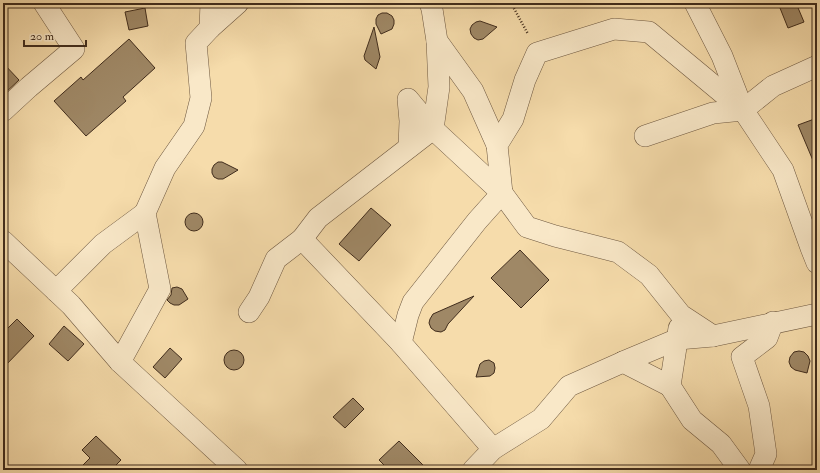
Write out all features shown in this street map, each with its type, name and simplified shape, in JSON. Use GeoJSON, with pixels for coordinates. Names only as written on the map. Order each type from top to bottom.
{"type":"FeatureCollection","features":[{"type":"Feature","properties":{"kind":"street"},"geometry":{"type":"LineString","coordinates":[[3,111],[74,49],[44,3]]}},
{"type":"Feature","properties":{"kind":"street"},"geometry":{"type":"LineString","coordinates":[[210,28],[211,3]]}},
{"type":"Feature","properties":{"kind":"street"},"geometry":{"type":"LineString","coordinates":[[56,291],[103,244],[145,214],[165,168],[194,126],[201,98],[196,43],[210,28],[238,3]]}},
{"type":"Feature","properties":{"kind":"street"},"geometry":{"type":"LineString","coordinates":[[249,312],[259,297],[276,259],[302,239],[318,218],[433,129],[439,87],[438,41],[430,3]]}},
{"type":"Feature","properties":{"kind":"street"},"geometry":{"type":"LineString","coordinates":[[695,3],[722,56],[743,110],[783,170],[810,248],[817,262]]}},
{"type":"Feature","properties":{"kind":"street"},"geometry":{"type":"LineString","coordinates":[[496,145],[513,119],[525,80],[537,53],[614,29],[649,32],[743,110]]}},
{"type":"Feature","properties":{"kind":"street"},"geometry":{"type":"LineString","coordinates":[[401,343],[413,302],[477,221],[502,193],[496,145],[473,91],[438,41]]}},
{"type":"Feature","properties":{"kind":"street"},"geometry":{"type":"LineString","coordinates":[[646,136],[713,113],[743,110],[773,86],[817,66]]}},
{"type":"Feature","properties":{"kind":"street"},"geometry":{"type":"LineString","coordinates":[[409,147],[410,121],[408,100],[433,129],[502,193],[527,227],[555,236],[618,252],[650,275],[681,315],[713,336]]}},
{"type":"Feature","properties":{"kind":"street"},"geometry":{"type":"LineString","coordinates":[[120,362],[160,290],[145,214]]}},
{"type":"Feature","properties":{"kind":"street"},"geometry":{"type":"LineString","coordinates":[[302,239],[401,343],[493,449]]}},
{"type":"Feature","properties":{"kind":"street"},"geometry":{"type":"LineString","coordinates":[[3,241],[71,305],[120,362],[237,470]]}},
{"type":"Feature","properties":{"kind":"street"},"geometry":{"type":"LineString","coordinates":[[473,470],[493,449],[541,419],[569,386],[678,339],[713,336],[773,322],[817,314]]}},
{"type":"Feature","properties":{"kind":"street"},"geometry":{"type":"LineString","coordinates":[[670,386],[681,315]]}},
{"type":"Feature","properties":{"kind":"street"},"geometry":{"type":"LineString","coordinates":[[758,470],[766,454],[759,406],[742,357],[767,338],[773,322]]}},
{"type":"Feature","properties":{"kind":"street"},"geometry":{"type":"LineString","coordinates":[[623,362],[670,386],[692,420],[721,444],[740,470]]}},
{"type":"Feature","properties":{"kind":"path"},"geometry":{"type":"LineString","coordinates":[[511,3],[522,20],[537,53]]}},
{"type":"Feature","properties":{"kind":"building"},"geometry":{"type":"Polygon","coordinates":[[[778,3],[796,3],[804,22],[788,28],[778,3]]]}},
{"type":"Feature","properties":{"kind":"building"},"geometry":{"type":"Polygon","coordinates":[[[145,8],[148,26],[129,30],[125,12],[145,8]]]}},
{"type":"Feature","properties":{"kind":"building"},"geometry":{"type":"Polygon","coordinates":[[[387,13],[392,16],[394,24],[392,29],[381,34],[376,24],[376,19],[378,15],[387,13]]]}},
{"type":"Feature","properties":{"kind":"building"},"geometry":{"type":"Polygon","coordinates":[[[480,21],[497,27],[483,39],[478,40],[471,34],[470,29],[472,25],[480,21]]]}},
{"type":"Feature","properties":{"kind":"building"},"geometry":{"type":"Polygon","coordinates":[[[374,27],[380,57],[376,69],[365,60],[364,56],[374,27]]]}},
{"type":"Feature","properties":{"kind":"building"},"geometry":{"type":"Polygon","coordinates":[[[129,39],[155,68],[123,97],[126,101],[86,136],[54,101],[81,77],[83,80],[129,39]]]}},
{"type":"Feature","properties":{"kind":"building"},"geometry":{"type":"Polygon","coordinates":[[[3,63],[19,80],[3,95],[3,63]]]}},
{"type":"Feature","properties":{"kind":"building"},"geometry":{"type":"Polygon","coordinates":[[[817,118],[817,170],[798,125],[817,118]]]}},
{"type":"Feature","properties":{"kind":"building"},"geometry":{"type":"Polygon","coordinates":[[[218,162],[222,162],[238,170],[223,179],[218,179],[214,177],[212,169],[218,162]]]}},
{"type":"Feature","properties":{"kind":"building"},"geometry":{"type":"Polygon","coordinates":[[[371,208],[391,225],[359,261],[339,244],[371,208]]]}},
{"type":"Feature","properties":{"kind":"building"},"geometry":{"type":"Polygon","coordinates":[[[194,213],[200,216],[203,222],[200,228],[194,231],[188,228],[185,222],[188,216],[194,213]]]}},
{"type":"Feature","properties":{"kind":"building"},"geometry":{"type":"Polygon","coordinates":[[[520,250],[549,280],[521,308],[491,278],[520,250]]]}},
{"type":"Feature","properties":{"kind":"building"},"geometry":{"type":"Polygon","coordinates":[[[177,287],[182,289],[188,299],[179,305],[174,305],[167,300],[171,295],[172,288],[177,287]]]}},
{"type":"Feature","properties":{"kind":"building"},"geometry":{"type":"Polygon","coordinates":[[[474,296],[448,324],[445,330],[441,332],[435,331],[431,328],[429,323],[433,314],[474,296]]]}},
{"type":"Feature","properties":{"kind":"building"},"geometry":{"type":"Polygon","coordinates":[[[17,319],[34,336],[3,368],[3,333],[17,319]]]}},
{"type":"Feature","properties":{"kind":"building"},"geometry":{"type":"Polygon","coordinates":[[[64,326],[84,344],[68,361],[49,344],[64,326]]]}},
{"type":"Feature","properties":{"kind":"building"},"geometry":{"type":"Polygon","coordinates":[[[170,348],[182,359],[165,378],[153,367],[170,348]]]}},
{"type":"Feature","properties":{"kind":"building"},"geometry":{"type":"Polygon","coordinates":[[[230,350],[238,350],[244,356],[244,364],[238,370],[230,370],[224,364],[224,356],[230,350]]]}},
{"type":"Feature","properties":{"kind":"building"},"geometry":{"type":"Polygon","coordinates":[[[794,352],[804,352],[810,361],[807,373],[795,370],[791,367],[789,362],[790,357],[794,352]]]}},
{"type":"Feature","properties":{"kind":"building"},"geometry":{"type":"Polygon","coordinates":[[[489,360],[494,363],[494,373],[490,376],[476,377],[480,364],[489,360]]]}},
{"type":"Feature","properties":{"kind":"building"},"geometry":{"type":"Polygon","coordinates":[[[353,398],[364,409],[345,428],[333,417],[353,398]]]}},
{"type":"Feature","properties":{"kind":"building"},"geometry":{"type":"Polygon","coordinates":[[[96,436],[121,460],[111,470],[78,470],[90,458],[82,450],[96,436]]]}},
{"type":"Feature","properties":{"kind":"building"},"geometry":{"type":"Polygon","coordinates":[[[399,441],[428,470],[389,470],[379,460],[399,441]]]}}]}
